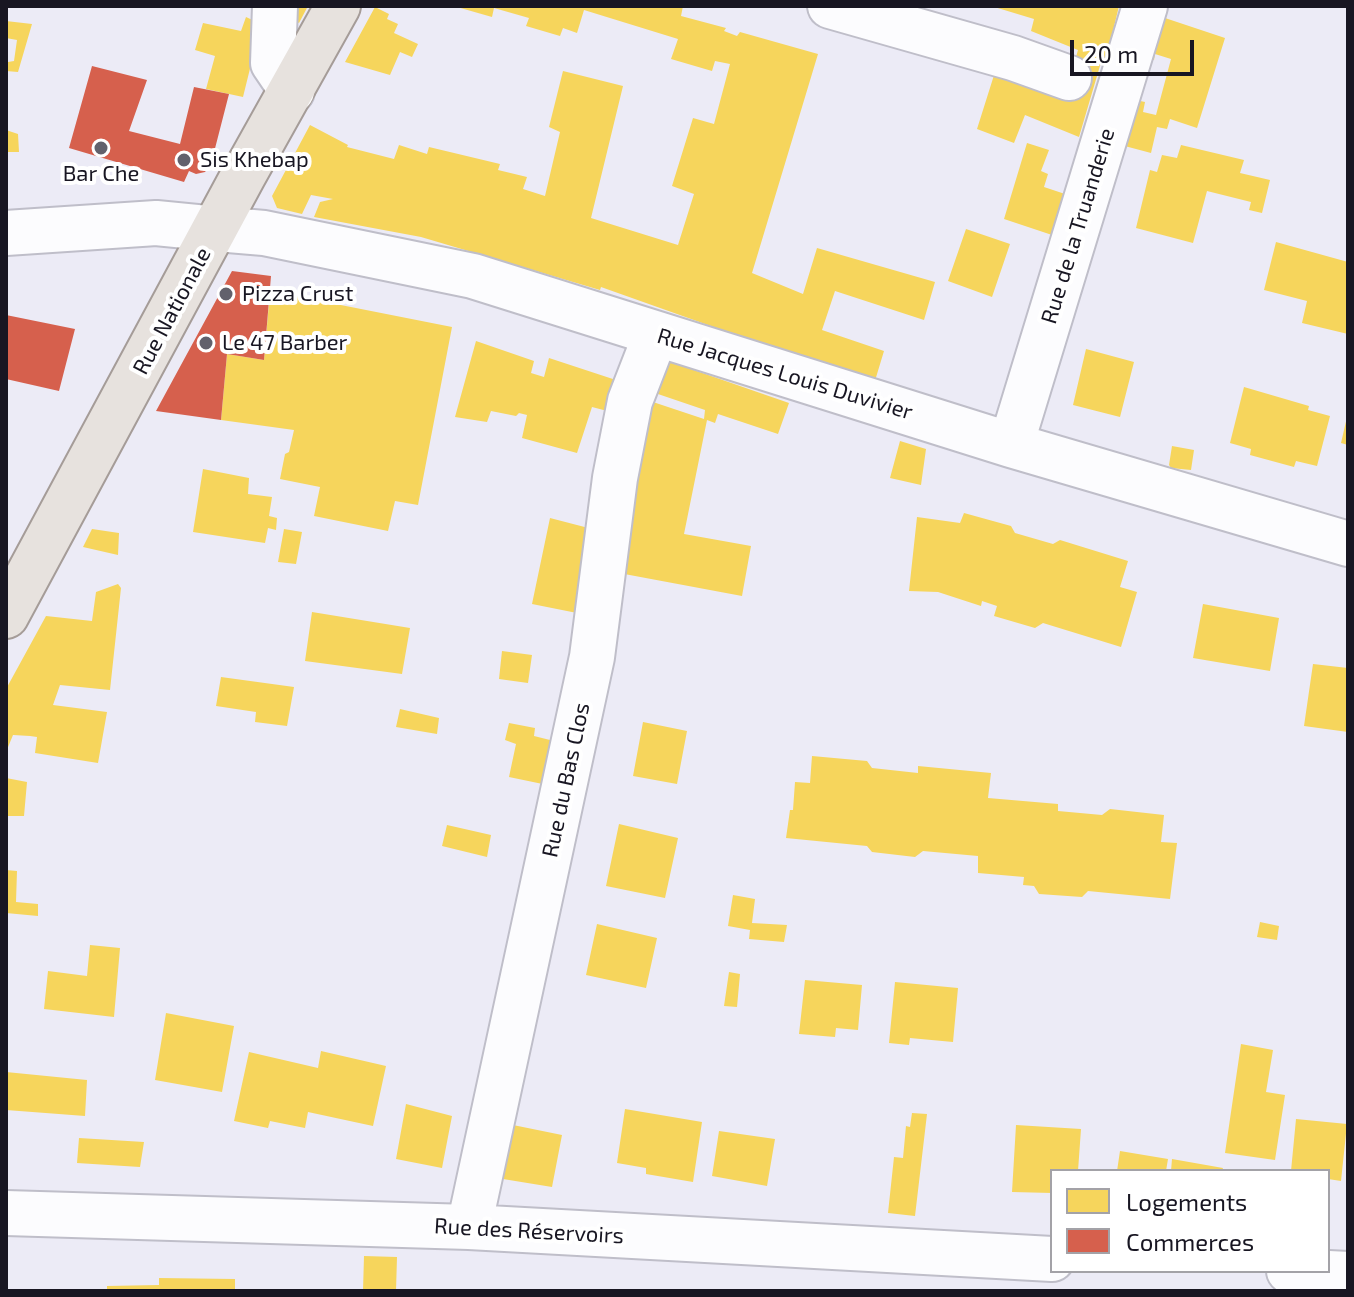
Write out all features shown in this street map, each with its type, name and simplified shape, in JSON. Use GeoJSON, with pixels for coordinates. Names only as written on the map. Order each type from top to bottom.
{"type":"FeatureCollection","features":[{"type":"Feature","properties":{"kind":"main road","name":"Rue Nationale"},"geometry":{"type":"LineString","coordinates":[[6,616],[338,6]]}},
{"type":"Feature","properties":{"kind":"street"},"geometry":{"type":"LineString","coordinates":[[275,6],[272,15],[273,63],[292,91]]}},
{"type":"Feature","properties":{"kind":"street"},"geometry":{"type":"LineString","coordinates":[[830,6],[1095,82]]}},
{"type":"Feature","properties":{"kind":"street","name":"Rue de la Truanderie"},"geometry":{"type":"LineString","coordinates":[[1011,445],[1095,82],[1145,6]]}},
{"type":"Feature","properties":{"kind":"street","name":"Rue Jacques Louis Duvivier"},"geometry":{"type":"LineString","coordinates":[[6,233],[156,223],[264,233],[473,276],[1011,445],[1348,544]]}},
{"type":"Feature","properties":{"kind":"street","name":"Rue du Bas Clos"},"geometry":{"type":"LineString","coordinates":[[469,1227],[592,657],[615,478],[630,401],[656,334]]}},
{"type":"Feature","properties":{"kind":"street","name":"Rue des Réservoirs"},"geometry":{"type":"LineString","coordinates":[[6,1213],[469,1227],[1050,1259]]}},
{"type":"Feature","properties":{"kind":"building: Logements"},"geometry":{"type":"Polygon","coordinates":[[[289,6],[308,6],[299,23],[285,17],[289,6]]]}},
{"type":"Feature","properties":{"kind":"building: Logements"},"geometry":{"type":"Polygon","coordinates":[[[683,6],[681,16],[726,28],[724,31],[737,36],[740,32],[818,54],[752,273],[803,294],[817,248],[935,282],[924,320],[835,291],[822,330],[884,351],[874,384],[601,287],[600,290],[421,237],[314,217],[320,202],[333,199],[311,195],[302,214],[277,208],[272,196],[310,125],[347,147],[394,159],[399,145],[427,154],[429,147],[500,164],[498,170],[527,177],[523,189],[545,196],[560,132],[549,127],[563,71],[623,86],[591,218],[678,245],[694,194],[672,186],[693,118],[714,124],[730,64],[715,61],[712,71],[671,59],[678,39],[584,10],[577,33],[563,28],[560,36],[526,26],[529,18],[494,8],[492,17],[457,7],[683,6]]]}},
{"type":"Feature","properties":{"kind":"building: Logements"},"geometry":{"type":"Polygon","coordinates":[[[991,6],[1119,6],[1106,60],[1102,59],[1079,137],[1025,115],[1014,143],[977,129],[995,72],[1064,99],[1078,50],[1031,31],[1034,19],[991,6]]]}},
{"type":"Feature","properties":{"kind":"building: Logements"},"geometry":{"type":"Polygon","coordinates":[[[375,7],[389,14],[387,19],[398,24],[394,33],[418,44],[412,57],[400,52],[390,75],[345,62],[375,7]]]}},
{"type":"Feature","properties":{"kind":"building: Logements"},"geometry":{"type":"Polygon","coordinates":[[[1150,13],[1225,38],[1197,128],[1170,119],[1167,129],[1157,127],[1151,153],[1121,145],[1126,98],[1145,102],[1143,112],[1156,115],[1171,59],[1155,54],[1154,60],[1138,55],[1150,13]]]}},
{"type":"Feature","properties":{"kind":"building: Logements"},"geometry":{"type":"Polygon","coordinates":[[[246,17],[261,24],[243,97],[206,89],[215,56],[195,50],[203,23],[241,31],[246,17]]]}},
{"type":"Feature","properties":{"kind":"building: Logements"},"geometry":{"type":"Polygon","coordinates":[[[6,21],[32,24],[18,72],[6,71],[8,62],[14,61],[17,40],[6,38],[6,21]]]}},
{"type":"Feature","properties":{"kind":"building: Logements"},"geometry":{"type":"Polygon","coordinates":[[[6,130],[18,134],[19,152],[6,152],[6,130]]]}},
{"type":"Feature","properties":{"kind":"building: Logements"},"geometry":{"type":"Polygon","coordinates":[[[1027,143],[1049,150],[1041,171],[1048,174],[1044,187],[1074,197],[1061,238],[1004,219],[1027,143]]]}},
{"type":"Feature","properties":{"kind":"building: Logements"},"geometry":{"type":"Polygon","coordinates":[[[1181,145],[1244,160],[1240,173],[1270,180],[1262,213],[1249,210],[1251,202],[1207,191],[1193,243],[1136,228],[1150,170],[1157,172],[1162,155],[1177,158],[1181,145]]]}},
{"type":"Feature","properties":{"kind":"building: Logements"},"geometry":{"type":"Polygon","coordinates":[[[966,229],[1010,244],[992,297],[948,281],[966,229]]]}},
{"type":"Feature","properties":{"kind":"building: Logements"},"geometry":{"type":"Polygon","coordinates":[[[1276,242],[1348,262],[1348,334],[1302,323],[1307,301],[1264,290],[1276,242]]]}},
{"type":"Feature","properties":{"kind":"building: Logements"},"geometry":{"type":"Polygon","coordinates":[[[270,291],[452,327],[418,505],[395,501],[388,531],[314,516],[320,487],[280,479],[294,430],[221,420],[227,354],[264,360],[270,291]]]}},
{"type":"Feature","properties":{"kind":"building: Logements"},"geometry":{"type":"Polygon","coordinates":[[[476,341],[534,361],[531,373],[544,377],[549,358],[625,383],[615,413],[592,407],[577,453],[522,438],[527,415],[491,411],[487,422],[455,417],[476,341]]]}},
{"type":"Feature","properties":{"kind":"building: Logements"},"geometry":{"type":"Polygon","coordinates":[[[1086,349],[1134,362],[1120,417],[1073,405],[1086,349]]]}},
{"type":"Feature","properties":{"kind":"building: Logements"},"geometry":{"type":"Polygon","coordinates":[[[665,360],[789,403],[778,434],[718,414],[715,423],[707,420],[684,534],[751,546],[742,596],[619,573],[653,402],[704,419],[705,410],[655,393],[665,360]]]}},
{"type":"Feature","properties":{"kind":"building: Logements"},"geometry":{"type":"Polygon","coordinates":[[[1244,387],[1309,406],[1308,410],[1330,416],[1317,466],[1296,461],[1294,467],[1250,455],[1251,449],[1230,443],[1244,387]]]}},
{"type":"Feature","properties":{"kind":"building: Logements"},"geometry":{"type":"Polygon","coordinates":[[[1348,417],[1348,445],[1341,443],[1348,417]]]}},
{"type":"Feature","properties":{"kind":"building: Logements"},"geometry":{"type":"Polygon","coordinates":[[[900,441],[926,449],[921,485],[890,478],[900,441]]]}},
{"type":"Feature","properties":{"kind":"building: Logements"},"geometry":{"type":"Polygon","coordinates":[[[1172,446],[1194,450],[1191,470],[1171,468],[1172,446]]]}},
{"type":"Feature","properties":{"kind":"building: Logements"},"geometry":{"type":"Polygon","coordinates":[[[203,469],[249,478],[248,494],[272,497],[269,516],[277,518],[276,530],[268,528],[265,543],[193,532],[203,469]]]}},
{"type":"Feature","properties":{"kind":"building: Logements"},"geometry":{"type":"Polygon","coordinates":[[[964,513],[1011,526],[1015,533],[1053,544],[1060,540],[1128,561],[1120,587],[1137,592],[1121,647],[1043,623],[1035,628],[994,616],[997,606],[982,601],[981,606],[938,592],[909,591],[917,517],[960,523],[964,513]]]}},
{"type":"Feature","properties":{"kind":"building: Logements"},"geometry":{"type":"Polygon","coordinates":[[[550,518],[600,531],[582,614],[532,604],[550,518]]]}},
{"type":"Feature","properties":{"kind":"building: Logements"},"geometry":{"type":"Polygon","coordinates":[[[92,529],[119,533],[118,555],[83,547],[92,529]]]}},
{"type":"Feature","properties":{"kind":"building: Logements"},"geometry":{"type":"Polygon","coordinates":[[[284,529],[302,532],[296,564],[278,562],[284,529]]]}},
{"type":"Feature","properties":{"kind":"building: Logements"},"geometry":{"type":"Polygon","coordinates":[[[118,584],[121,588],[110,690],[60,685],[53,705],[107,712],[98,763],[35,753],[37,737],[30,736],[13,735],[6,752],[6,689],[46,616],[92,621],[96,592],[118,584]]]}},
{"type":"Feature","properties":{"kind":"building: Logements"},"geometry":{"type":"Polygon","coordinates":[[[1203,604],[1279,618],[1270,671],[1193,658],[1203,604]]]}},
{"type":"Feature","properties":{"kind":"building: Logements"},"geometry":{"type":"Polygon","coordinates":[[[312,612],[410,628],[402,674],[305,661],[312,612]]]}},
{"type":"Feature","properties":{"kind":"building: Logements"},"geometry":{"type":"Polygon","coordinates":[[[502,651],[532,655],[528,683],[499,679],[502,651]]]}},
{"type":"Feature","properties":{"kind":"building: Logements"},"geometry":{"type":"Polygon","coordinates":[[[1313,664],[1348,668],[1348,732],[1304,726],[1313,664]]]}},
{"type":"Feature","properties":{"kind":"building: Logements"},"geometry":{"type":"Polygon","coordinates":[[[221,677],[294,687],[287,726],[255,722],[256,712],[216,706],[221,677]]]}},
{"type":"Feature","properties":{"kind":"building: Logements"},"geometry":{"type":"Polygon","coordinates":[[[400,709],[439,718],[437,734],[396,727],[400,709]]]}},
{"type":"Feature","properties":{"kind":"building: Logements"},"geometry":{"type":"Polygon","coordinates":[[[643,722],[687,731],[677,784],[633,776],[643,722]]]}},
{"type":"Feature","properties":{"kind":"building: Logements"},"geometry":{"type":"Polygon","coordinates":[[[509,723],[535,728],[534,736],[566,744],[557,787],[509,777],[516,744],[505,740],[509,723]]]}},
{"type":"Feature","properties":{"kind":"building: Logements"},"geometry":{"type":"Polygon","coordinates":[[[812,756],[867,761],[872,768],[918,773],[918,766],[991,773],[988,798],[1058,804],[1058,811],[1102,815],[1110,809],[1164,815],[1161,842],[1177,843],[1170,899],[1088,891],[1082,897],[1039,894],[1034,886],[1023,885],[1024,877],[978,873],[978,856],[923,851],[915,857],[872,852],[867,846],[786,838],[790,810],[793,810],[795,782],[810,783],[812,756]]]}},
{"type":"Feature","properties":{"kind":"building: Logements"},"geometry":{"type":"Polygon","coordinates":[[[6,778],[27,782],[24,816],[6,816],[6,778]]]}},
{"type":"Feature","properties":{"kind":"building: Logements"},"geometry":{"type":"Polygon","coordinates":[[[619,824],[678,838],[665,898],[606,886],[619,824]]]}},
{"type":"Feature","properties":{"kind":"building: Logements"},"geometry":{"type":"Polygon","coordinates":[[[447,825],[491,835],[487,857],[442,846],[447,825]]]}},
{"type":"Feature","properties":{"kind":"building: Logements"},"geometry":{"type":"Polygon","coordinates":[[[6,870],[17,871],[16,902],[38,904],[38,916],[6,913],[6,870]]]}},
{"type":"Feature","properties":{"kind":"building: Logements"},"geometry":{"type":"Polygon","coordinates":[[[733,895],[755,899],[752,923],[787,925],[784,942],[749,939],[750,930],[728,926],[733,895]]]}},
{"type":"Feature","properties":{"kind":"building: Logements"},"geometry":{"type":"Polygon","coordinates":[[[1260,922],[1279,926],[1277,940],[1257,937],[1260,922]]]}},
{"type":"Feature","properties":{"kind":"building: Logements"},"geometry":{"type":"Polygon","coordinates":[[[597,924],[657,938],[646,988],[586,975],[597,924]]]}},
{"type":"Feature","properties":{"kind":"building: Logements"},"geometry":{"type":"Polygon","coordinates":[[[90,945],[120,948],[114,1017],[44,1009],[48,971],[87,976],[90,945]]]}},
{"type":"Feature","properties":{"kind":"building: Logements"},"geometry":{"type":"Polygon","coordinates":[[[729,972],[740,974],[737,1007],[724,1006],[729,972]]]}},
{"type":"Feature","properties":{"kind":"building: Logements"},"geometry":{"type":"Polygon","coordinates":[[[805,980],[862,985],[858,1030],[836,1028],[835,1037],[799,1034],[805,980]]]}},
{"type":"Feature","properties":{"kind":"building: Logements"},"geometry":{"type":"Polygon","coordinates":[[[895,982],[958,988],[953,1042],[910,1038],[909,1045],[889,1043],[895,982]]]}},
{"type":"Feature","properties":{"kind":"building: Logements"},"geometry":{"type":"Polygon","coordinates":[[[166,1013],[234,1026],[222,1092],[155,1080],[166,1013]]]}},
{"type":"Feature","properties":{"kind":"building: Logements"},"geometry":{"type":"Polygon","coordinates":[[[1241,1044],[1273,1050],[1266,1092],[1285,1095],[1275,1160],[1225,1153],[1241,1044]]]}},
{"type":"Feature","properties":{"kind":"building: Logements"},"geometry":{"type":"Polygon","coordinates":[[[321,1051],[386,1066],[373,1126],[308,1112],[305,1128],[270,1121],[268,1128],[234,1121],[249,1052],[318,1068],[321,1051]]]}},
{"type":"Feature","properties":{"kind":"building: Logements"},"geometry":{"type":"Polygon","coordinates":[[[6,1072],[87,1080],[85,1116],[6,1110],[6,1072]]]}},
{"type":"Feature","properties":{"kind":"building: Logements"},"geometry":{"type":"Polygon","coordinates":[[[406,1104],[452,1116],[442,1168],[396,1159],[406,1104]]]}},
{"type":"Feature","properties":{"kind":"building: Logements"},"geometry":{"type":"Polygon","coordinates":[[[625,1109],[702,1122],[693,1182],[646,1174],[646,1168],[617,1163],[625,1109]]]}},
{"type":"Feature","properties":{"kind":"building: Logements"},"geometry":{"type":"Polygon","coordinates":[[[912,1113],[927,1114],[915,1216],[888,1213],[894,1157],[903,1158],[906,1126],[910,1127],[912,1113]]]}},
{"type":"Feature","properties":{"kind":"building: Logements"},"geometry":{"type":"Polygon","coordinates":[[[1296,1119],[1347,1124],[1341,1181],[1330,1179],[1330,1169],[1291,1169],[1296,1119]]]}},
{"type":"Feature","properties":{"kind":"building: Logements"},"geometry":{"type":"Polygon","coordinates":[[[513,1125],[562,1135],[552,1187],[503,1179],[513,1125]]]}},
{"type":"Feature","properties":{"kind":"building: Logements"},"geometry":{"type":"Polygon","coordinates":[[[1016,1125],[1081,1129],[1078,1169],[1050,1169],[1050,1193],[1012,1192],[1016,1125]]]}},
{"type":"Feature","properties":{"kind":"building: Logements"},"geometry":{"type":"Polygon","coordinates":[[[719,1131],[775,1139],[767,1186],[712,1176],[719,1131]]]}},
{"type":"Feature","properties":{"kind":"building: Logements"},"geometry":{"type":"Polygon","coordinates":[[[79,1138],[144,1142],[140,1167],[77,1163],[79,1138]]]}},
{"type":"Feature","properties":{"kind":"building: Logements"},"geometry":{"type":"Polygon","coordinates":[[[1120,1151],[1168,1159],[1166,1169],[1117,1169],[1120,1151]]]}},
{"type":"Feature","properties":{"kind":"building: Logements"},"geometry":{"type":"Polygon","coordinates":[[[1172,1159],[1223,1168],[1223,1169],[1171,1169],[1172,1159]]]}},
{"type":"Feature","properties":{"kind":"building: Logements"},"geometry":{"type":"Polygon","coordinates":[[[364,1256],[397,1257],[396,1291],[363,1291],[364,1256]]]}},
{"type":"Feature","properties":{"kind":"building: Logements"},"geometry":{"type":"Polygon","coordinates":[[[159,1278],[235,1279],[235,1291],[107,1291],[107,1286],[159,1285],[159,1278]]]}},
{"type":"Feature","properties":{"kind":"building: Commerces"},"geometry":{"type":"Polygon","coordinates":[[[92,66],[147,80],[129,131],[180,144],[194,87],[229,94],[211,164],[205,172],[196,174],[189,171],[184,182],[69,148],[92,66]]]}},
{"type":"Feature","properties":{"kind":"building: Commerces"},"geometry":{"type":"Polygon","coordinates":[[[232,271],[271,276],[264,360],[227,354],[221,420],[156,411],[232,271]]]}},
{"type":"Feature","properties":{"kind":"building: Commerces"},"geometry":{"type":"Polygon","coordinates":[[[6,315],[75,329],[59,391],[6,379],[6,315]]]}},
{"type":"Feature","properties":{"kind":"place","name":"Bar Che"},"geometry":{"type":"Point","coordinates":[101,148]}},
{"type":"Feature","properties":{"kind":"place","name":"Sis Khebap"},"geometry":{"type":"Point","coordinates":[184,160]}},
{"type":"Feature","properties":{"kind":"place","name":"Pizza Crust"},"geometry":{"type":"Point","coordinates":[226,294]}},
{"type":"Feature","properties":{"kind":"place","name":"Le 47 Barber"},"geometry":{"type":"Point","coordinates":[206,343]}}]}
